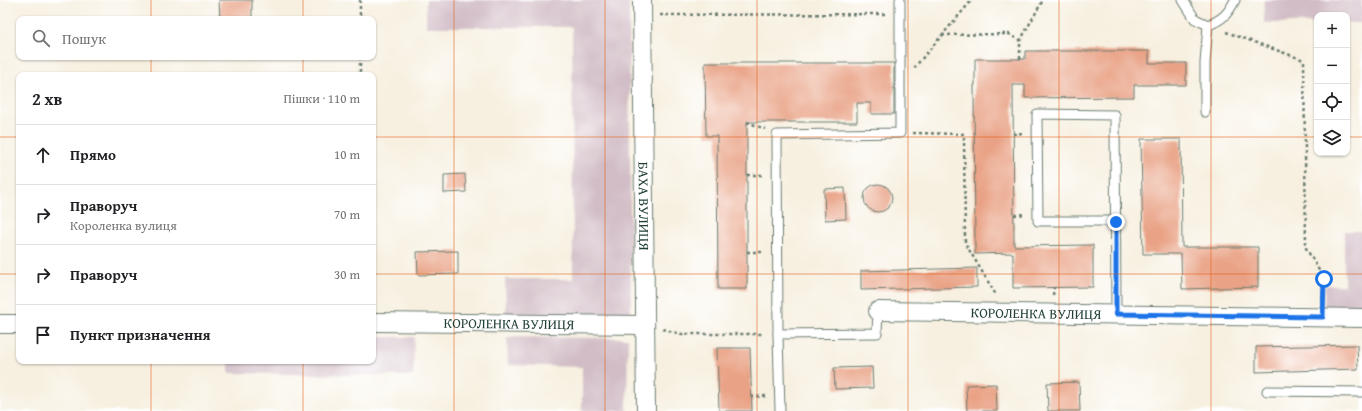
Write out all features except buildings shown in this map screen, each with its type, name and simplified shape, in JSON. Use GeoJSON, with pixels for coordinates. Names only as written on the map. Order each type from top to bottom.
{"type":"FeatureCollection","features":[{"type":"Feature","properties":{"kind":"street","name":"БАХА ВУЛИЦЯ"},"geometry":{"type":"LineString","coordinates":[[642,8],[646,411]]}},
{"type":"Feature","properties":{"kind":"street","name":"КОРОЛЕНКА ВУЛИЦЯ"},"geometry":{"type":"LineString","coordinates":[[878,311],[1362,318]]}},
{"type":"Feature","properties":{"kind":"street","name":"КОРОЛЕНКА ВУЛИЦЯ"},"geometry":{"type":"LineString","coordinates":[[376,322],[645,325]]}},
{"type":"Feature","properties":{"kind":"street"},"geometry":{"type":"LineString","coordinates":[[0,324],[16,324]]}},
{"type":"Feature","properties":{"kind":"lane"},"geometry":{"type":"LineString","coordinates":[[780,411],[777,135],[900,133],[900,0]]}},
{"type":"Feature","properties":{"kind":"lane"},"geometry":{"type":"LineString","coordinates":[[1183,0],[1195,20],[1208,25],[1219,21],[1231,9],[1235,0]]}},
{"type":"Feature","properties":{"kind":"lane"},"geometry":{"type":"LineString","coordinates":[[1205,112],[1205,63],[1208,25]]}},
{"type":"Feature","properties":{"kind":"lane"},"geometry":{"type":"LineString","coordinates":[[1116,222],[1038,222],[1038,114],[1115,115],[1116,222],[1116,314]]}},
{"type":"Feature","properties":{"kind":"lane"},"geometry":{"type":"LineString","coordinates":[[778,334],[877,333],[878,311]]}},
{"type":"Feature","properties":{"kind":"lane"},"geometry":{"type":"LineString","coordinates":[[1267,391],[1362,392]]}},
{"type":"Feature","properties":{"kind":"path"},"geometry":{"type":"LineString","coordinates":[[360,0],[360,16]]}},
{"type":"Feature","properties":{"kind":"path"},"geometry":{"type":"LineString","coordinates":[[900,85],[972,0]]}},
{"type":"Feature","properties":{"kind":"path"},"geometry":{"type":"LineString","coordinates":[[1020,59],[1020,41],[1043,0]]}},
{"type":"Feature","properties":{"kind":"path"},"geometry":{"type":"LineString","coordinates":[[642,8],[900,14]]}},
{"type":"Feature","properties":{"kind":"path"},"geometry":{"type":"LineString","coordinates":[[1208,25],[1304,60],[1306,248],[1324,279],[1323,317]]}},
{"type":"Feature","properties":{"kind":"path"},"geometry":{"type":"LineString","coordinates":[[942,36],[1009,34],[1020,41]]}},
{"type":"Feature","properties":{"kind":"path"},"geometry":{"type":"LineString","coordinates":[[360,60],[360,72]]}},
{"type":"Feature","properties":{"kind":"path"},"geometry":{"type":"LineString","coordinates":[[747,122],[777,135]]}},
{"type":"Feature","properties":{"kind":"path"},"geometry":{"type":"LineString","coordinates":[[900,133],[964,134],[965,243],[1007,312]]}},
{"type":"Feature","properties":{"kind":"path"},"geometry":{"type":"LineString","coordinates":[[645,325],[681,334],[778,334]]}},
{"type":"Feature","properties":{"kind":"shaded area"},"geometry":{"type":"Polygon","coordinates":[[[426,0],[629,0],[631,314],[506,314],[505,279],[573,279],[572,27],[426,27],[426,0]]]}},
{"type":"Feature","properties":{"kind":"shaded area"},"geometry":{"type":"Polygon","coordinates":[[[1264,0],[1362,0],[1362,23],[1350,23],[1350,12],[1314,12],[1314,23],[1264,23],[1264,0]]]}},
{"type":"Feature","properties":{"kind":"shaded area"},"geometry":{"type":"Polygon","coordinates":[[[1344,231],[1362,231],[1362,309],[1324,309],[1325,285],[1344,285],[1344,231]]]}},
{"type":"Feature","properties":{"kind":"shaded area"},"geometry":{"type":"Polygon","coordinates":[[[376,337],[414,337],[413,376],[229,373],[229,364],[376,364],[376,337]]]}},
{"type":"Feature","properties":{"kind":"shaded area"},"geometry":{"type":"Polygon","coordinates":[[[507,337],[628,338],[627,411],[582,411],[582,367],[508,365],[507,337]]]}},
{"type":"Feature","properties":{"kind":"route"},"geometry":{"type":"LineString","coordinates":[[1116,222],[1116,314],[1323,317],[1324,279]]}}]}
